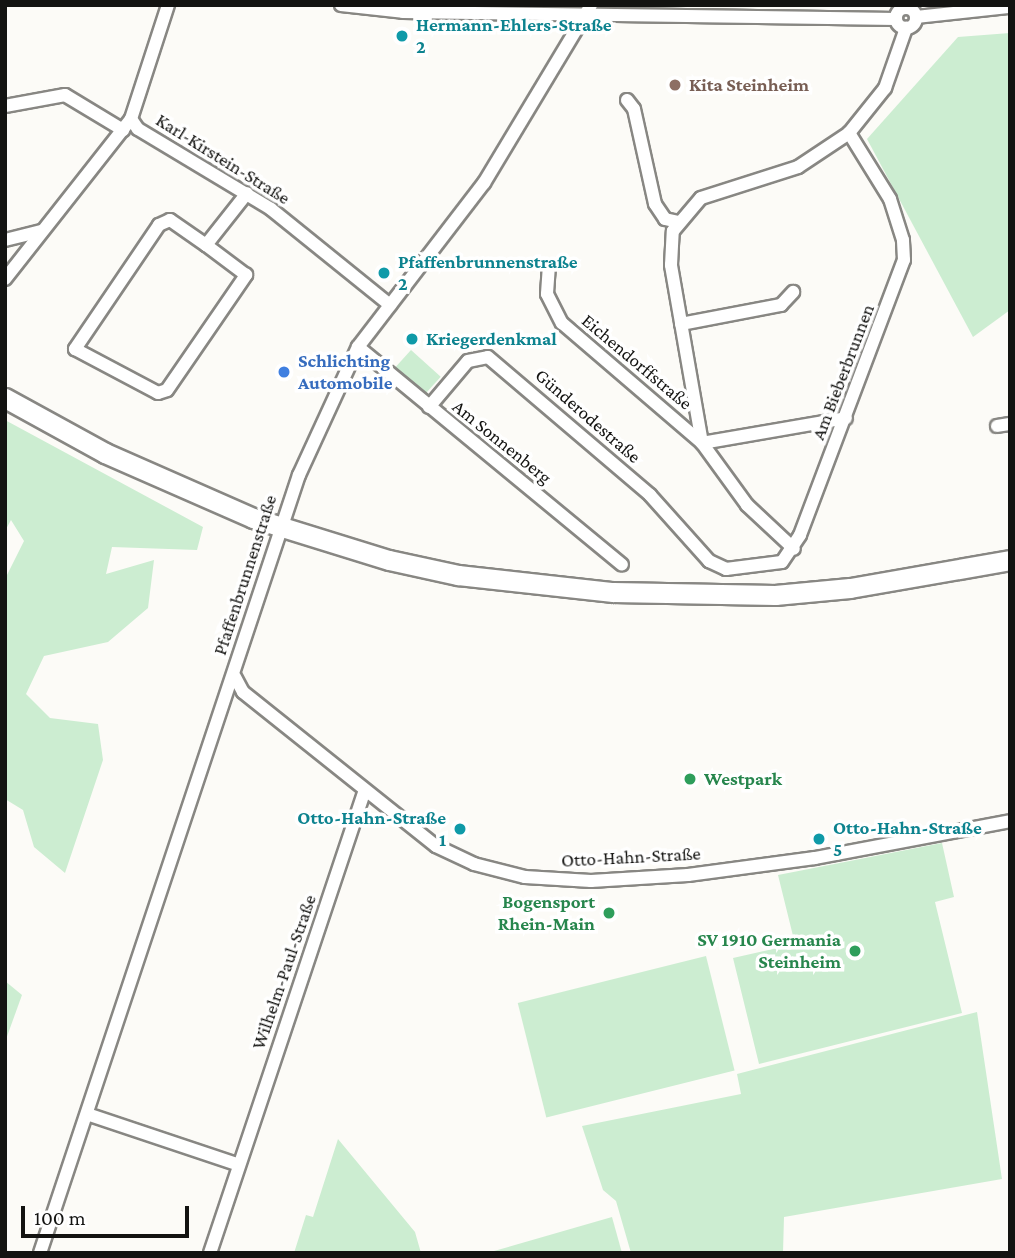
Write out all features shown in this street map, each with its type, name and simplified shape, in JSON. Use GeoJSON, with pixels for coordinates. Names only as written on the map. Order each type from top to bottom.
{"type":"FeatureCollection","features":[{"type":"Feature","properties":{"kind":"main road"},"geometry":{"type":"LineString","coordinates":[[5,398],[105,453],[278,527],[437,571],[639,593],[775,595],[850,589],[1010,559]]}},
{"type":"Feature","properties":{"kind":"street","name":"Karl-Kirstein-Straße"},"geometry":{"type":"LineString","coordinates":[[168,5],[127,125],[247,193],[390,305]]}},
{"type":"Feature","properties":{"kind":"street"},"geometry":{"type":"LineString","coordinates":[[341,5],[588,10],[901,24],[916,17],[1010,6]]}},
{"type":"Feature","properties":{"kind":"street"},"geometry":{"type":"LineString","coordinates":[[904,6],[916,17]]}},
{"type":"Feature","properties":{"kind":"street"},"geometry":{"type":"LineString","coordinates":[[794,549],[747,505],[702,443],[669,254],[677,222],[707,195],[798,167],[849,132],[886,88],[904,6]]}},
{"type":"Feature","properties":{"kind":"street","name":"Pfaffenbrunnenstraße"},"geometry":{"type":"LineString","coordinates":[[40,1253],[227,688],[235,677],[237,659],[278,527],[358,347],[484,183],[588,10]]}},
{"type":"Feature","properties":{"kind":"street"},"geometry":{"type":"LineString","coordinates":[[5,106],[65,95],[127,125],[5,279]]}},
{"type":"Feature","properties":{"kind":"street"},"geometry":{"type":"LineString","coordinates":[[626,100],[634,109],[655,204],[665,219],[677,222]]}},
{"type":"Feature","properties":{"kind":"street","name":"Am Bieberbrunnen"},"geometry":{"type":"LineString","coordinates":[[794,549],[846,418],[905,256],[890,199],[849,132]]}},
{"type":"Feature","properties":{"kind":"street"},"geometry":{"type":"LineString","coordinates":[[206,245],[247,193]]}},
{"type":"Feature","properties":{"kind":"street"},"geometry":{"type":"LineString","coordinates":[[170,220],[206,245],[246,275],[167,390],[158,393],[75,349],[159,225],[170,220]]}},
{"type":"Feature","properties":{"kind":"street"},"geometry":{"type":"LineString","coordinates":[[5,240],[42,231]]}},
{"type":"Feature","properties":{"kind":"street","name":"Eichendorffstraße"},"geometry":{"type":"LineString","coordinates":[[549,265],[547,294],[562,323],[702,443]]}},
{"type":"Feature","properties":{"kind":"street"},"geometry":{"type":"LineString","coordinates":[[681,324],[781,305],[793,292]]}},
{"type":"Feature","properties":{"kind":"street","name":"Am Sonnenberg"},"geometry":{"type":"LineString","coordinates":[[358,347],[622,565]]}},
{"type":"Feature","properties":{"kind":"street","name":"Günderodestraße"},"geometry":{"type":"LineString","coordinates":[[429,407],[468,361],[488,357],[650,495],[716,566],[770,566],[788,558],[794,549]]}},
{"type":"Feature","properties":{"kind":"street"},"geometry":{"type":"LineString","coordinates":[[702,443],[846,418]]}},
{"type":"Feature","properties":{"kind":"street","name":"Otto-Hahn-Straße"},"geometry":{"type":"LineString","coordinates":[[235,677],[243,692],[429,842],[459,858],[514,874],[560,881],[639,879],[780,863],[1010,821]]}},
{"type":"Feature","properties":{"kind":"street","name":"Wilhelm-Paul-Straße"},"geometry":{"type":"LineString","coordinates":[[210,1253],[365,791]]}},
{"type":"Feature","properties":{"kind":"street"},"geometry":{"type":"LineString","coordinates":[[87,1114],[239,1165]]}},
{"type":"Feature","properties":{"kind":"green space"},"geometry":{"type":"Polygon","coordinates":[[[1010,33],[1010,310],[973,337],[867,139],[958,37],[1010,33]]]}},
{"type":"Feature","properties":{"kind":"green space"},"geometry":{"type":"Polygon","coordinates":[[[411,350],[441,377],[424,395],[394,369],[411,350]]]}},
{"type":"Feature","properties":{"kind":"green space"},"geometry":{"type":"Polygon","coordinates":[[[5,420],[203,527],[197,550],[112,547],[106,574],[154,560],[148,608],[108,642],[44,656],[26,694],[50,718],[98,724],[103,760],[65,873],[34,847],[23,810],[5,799],[5,579],[24,541],[11,520],[5,531],[5,420]]]}},
{"type":"Feature","properties":{"kind":"green space","name":"SV 1910 Germania Steinheim"},"geometry":{"type":"Polygon","coordinates":[[[942,843],[954,897],[935,902],[962,1013],[759,1064],[733,958],[795,944],[778,875],[942,843]]]}},
{"type":"Feature","properties":{"kind":"green space"},"geometry":{"type":"Polygon","coordinates":[[[706,956],[735,1070],[546,1117],[518,1003],[706,956]]]}},
{"type":"Feature","properties":{"kind":"green space"},"geometry":{"type":"Polygon","coordinates":[[[5,981],[22,995],[5,1042],[5,981]]]}},
{"type":"Feature","properties":{"kind":"green space"},"geometry":{"type":"Polygon","coordinates":[[[977,1012],[1002,1179],[784,1217],[783,1253],[631,1253],[616,1201],[603,1190],[582,1126],[741,1094],[737,1074],[977,1012]]]}},
{"type":"Feature","properties":{"kind":"green space"},"geometry":{"type":"Polygon","coordinates":[[[338,1139],[415,1232],[421,1253],[294,1253],[306,1215],[313,1217],[338,1139]]]}},
{"type":"Feature","properties":{"kind":"green space"},"geometry":{"type":"Polygon","coordinates":[[[612,1217],[622,1253],[487,1253],[612,1217]]]}},
{"type":"Feature","properties":{"kind":"place","name":"Hermann-Ehlers-Straße 2"},"geometry":{"type":"Point","coordinates":[402,36]}},
{"type":"Feature","properties":{"kind":"place","name":"Kita Steinheim"},"geometry":{"type":"Point","coordinates":[675,85]}},
{"type":"Feature","properties":{"kind":"place","name":"Pfaffenbrunnenstraße 2"},"geometry":{"type":"Point","coordinates":[384,273]}},
{"type":"Feature","properties":{"kind":"place","name":"Kriegerdenkmal"},"geometry":{"type":"Point","coordinates":[412,339]}},
{"type":"Feature","properties":{"kind":"place","name":"Schlichting Automobile"},"geometry":{"type":"Point","coordinates":[284,372]}},
{"type":"Feature","properties":{"kind":"place","name":"Westpark"},"geometry":{"type":"Point","coordinates":[690,779]}},
{"type":"Feature","properties":{"kind":"place","name":"Otto-Hahn-Straße 1"},"geometry":{"type":"Point","coordinates":[460,829]}},
{"type":"Feature","properties":{"kind":"place","name":"Otto-Hahn-Straße 5"},"geometry":{"type":"Point","coordinates":[819,839]}},
{"type":"Feature","properties":{"kind":"place","name":"Bogensport Rhein-Main"},"geometry":{"type":"Point","coordinates":[609,913]}},
{"type":"Feature","properties":{"kind":"place","name":"SV 1910 Germania Steinheim"},"geometry":{"type":"Point","coordinates":[855,951]}}]}
